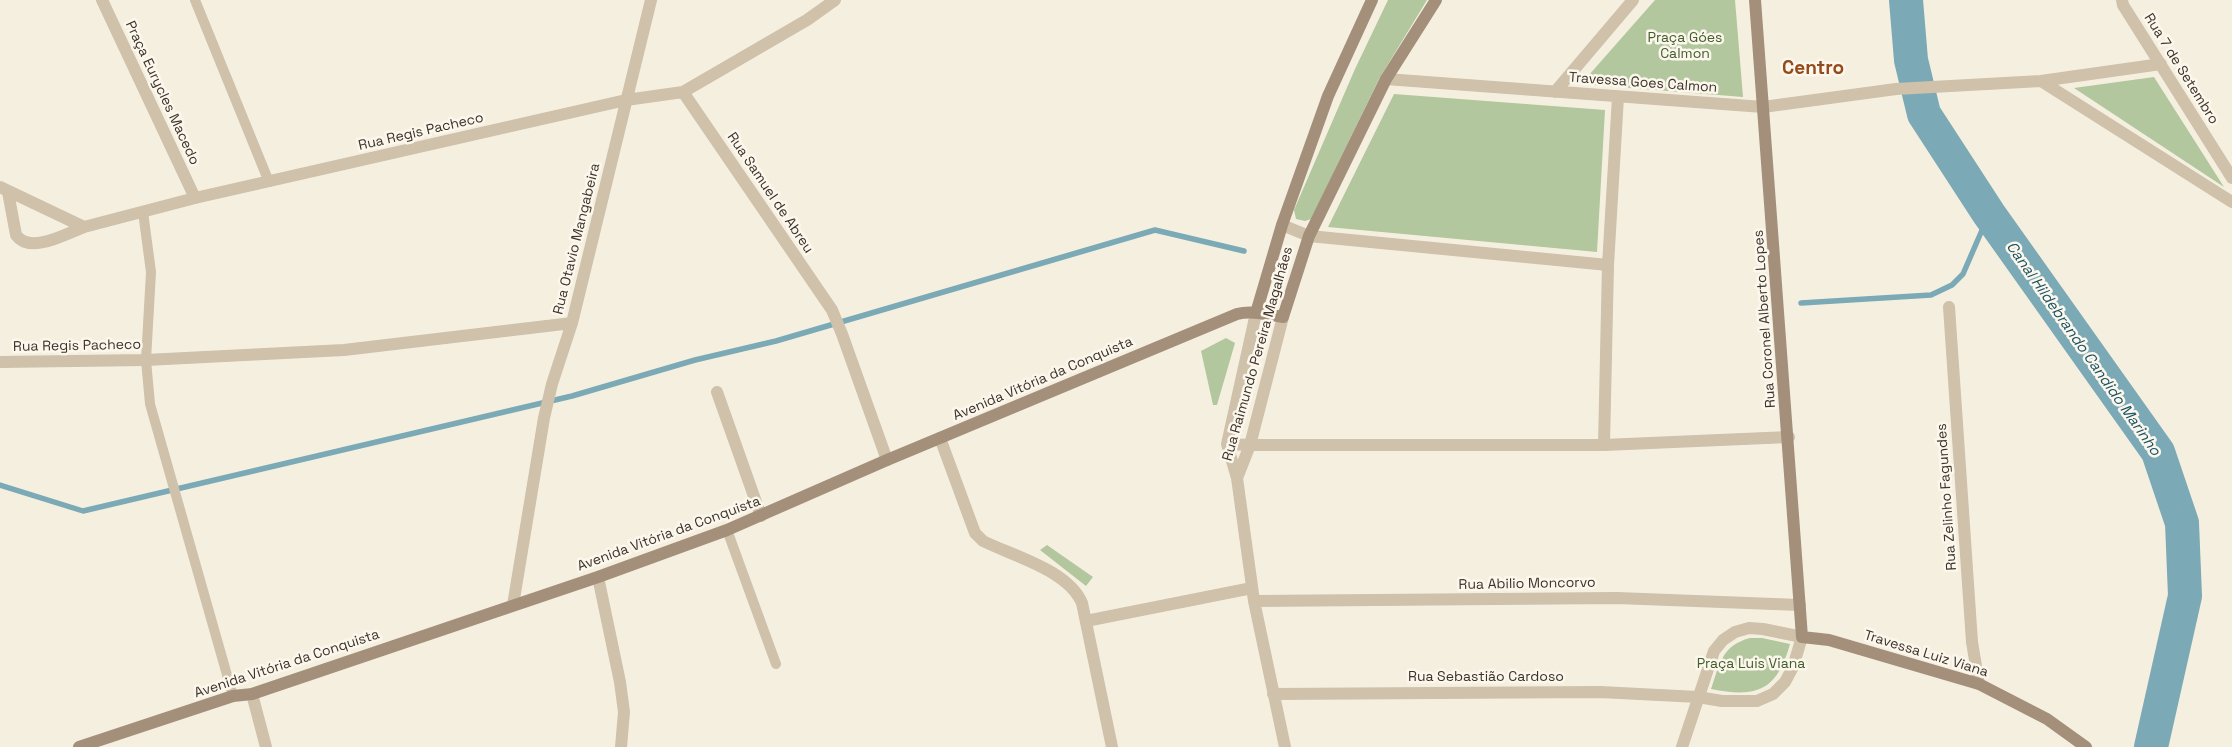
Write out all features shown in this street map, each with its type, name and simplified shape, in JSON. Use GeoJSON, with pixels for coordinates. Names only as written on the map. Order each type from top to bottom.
{"type":"FeatureCollection","features":[{"type":"Feature","properties":{"kind":"main road","name":"Rua Raimundo Pereira Magalhães"},"geometry":{"type":"LineString","coordinates":[[1256,313],[1282,226],[1328,96],[1372,0]]}},
{"type":"Feature","properties":{"kind":"main road","name":"Rua Raimundo Pereira Magalhães"},"geometry":{"type":"LineString","coordinates":[[1283,318],[1309,236],[1386,79],[1436,0]]}},
{"type":"Feature","properties":{"kind":"main road","name":"Rua Coronel Alberto Lopes"},"geometry":{"type":"LineString","coordinates":[[1755,0],[1789,438],[1802,637]]}},
{"type":"Feature","properties":{"kind":"main road","name":"Avenida Vitória da Conquista"},"geometry":{"type":"LineString","coordinates":[[79,747],[232,696],[252,694],[598,577],[727,530],[887,460],[1237,314],[1256,313],[1283,318]]}},
{"type":"Feature","properties":{"kind":"main road","name":"Travessa Luiz Viana"},"geometry":{"type":"LineString","coordinates":[[1802,637],[1829,640],[1979,684],[2047,719],[2086,747]]}},
{"type":"Feature","properties":{"kind":"street","name":"Praça Eurycles Macedo"},"geometry":{"type":"LineString","coordinates":[[102,0],[195,198]]}},
{"type":"Feature","properties":{"kind":"street","name":"Rua Otavio Mangabeira"},"geometry":{"type":"LineString","coordinates":[[513,605],[544,418],[552,384],[572,323],[651,0]]}},
{"type":"Feature","properties":{"kind":"street","name":"Rua Regis Pacheco"},"geometry":{"type":"LineString","coordinates":[[4,190],[16,235],[26,243],[44,242],[84,227],[195,198],[626,100],[683,92],[807,20],[835,0]]}},
{"type":"Feature","properties":{"kind":"street"},"geometry":{"type":"LineString","coordinates":[[1555,92],[1633,0]]}},
{"type":"Feature","properties":{"kind":"street","name":"Rua 7 de Setembro"},"geometry":{"type":"LineString","coordinates":[[2122,0],[2123,5],[2232,178]]}},
{"type":"Feature","properties":{"kind":"street","name":"Travessa Goes Calmon"},"geometry":{"type":"LineString","coordinates":[[1386,79],[1763,107],[1896,89],[2041,81],[2161,64]]}},
{"type":"Feature","properties":{"kind":"street"},"geometry":{"type":"LineString","coordinates":[[2041,81],[2232,202]]}},
{"type":"Feature","properties":{"kind":"street","name":"Rua Samuel de Abreu"},"geometry":{"type":"LineString","coordinates":[[683,92],[832,310],[887,460]]}},
{"type":"Feature","properties":{"kind":"street"},"geometry":{"type":"LineString","coordinates":[[1604,445],[1608,265],[1618,96]]}},
{"type":"Feature","properties":{"kind":"street"},"geometry":{"type":"LineString","coordinates":[[4,190],[84,227]]}},
{"type":"Feature","properties":{"kind":"street"},"geometry":{"type":"LineString","coordinates":[[1282,226],[1309,236],[1608,265]]}},
{"type":"Feature","properties":{"kind":"street","name":"Rua Zelinho Fagundes"},"geometry":{"type":"LineString","coordinates":[[1949,307],[1972,642],[1979,684]]}},
{"type":"Feature","properties":{"kind":"street","name":"Rua Raimundo Pereira Magalhães"},"geometry":{"type":"LineString","coordinates":[[1256,313],[1227,444],[1237,478],[1254,601],[1285,747]]}},
{"type":"Feature","properties":{"kind":"street","name":"Rua Raimundo Pereira Magalhães"},"geometry":{"type":"LineString","coordinates":[[1237,478],[1250,446],[1283,318]]}},
{"type":"Feature","properties":{"kind":"street","name":"Rua Regis Pacheco"},"geometry":{"type":"LineString","coordinates":[[0,362],[146,360],[344,350],[572,323]]}},
{"type":"Feature","properties":{"kind":"street"},"geometry":{"type":"LineString","coordinates":[[717,392],[762,516]]}},
{"type":"Feature","properties":{"kind":"street"},"geometry":{"type":"LineString","coordinates":[[940,438],[975,533],[983,541],[1054,574],[1078,592],[1086,621],[1112,747]]}},
{"type":"Feature","properties":{"kind":"street"},"geometry":{"type":"LineString","coordinates":[[1227,444],[1250,446],[1604,445],[1789,438]]}},
{"type":"Feature","properties":{"kind":"street"},"geometry":{"type":"LineString","coordinates":[[598,577],[620,682],[624,712],[621,747]]}},
{"type":"Feature","properties":{"kind":"street"},"geometry":{"type":"LineString","coordinates":[[1086,621],[1252,588]]}},
{"type":"Feature","properties":{"kind":"street","name":"Rua Abilio Moncorvo"},"geometry":{"type":"LineString","coordinates":[[1254,601],[1617,598],[1800,605]]}},
{"type":"Feature","properties":{"kind":"street"},"geometry":{"type":"LineString","coordinates":[[1682,747],[1698,697],[1714,651],[1723,640],[1735,632],[1749,628],[1763,628],[1802,637],[1793,667],[1785,682],[1773,694],[1757,701],[1740,702],[1698,697]]}},
{"type":"Feature","properties":{"kind":"street","name":"Rua Sebastião Cardoso"},"geometry":{"type":"LineString","coordinates":[[1273,694],[1600,692],[1698,697]]}},
{"type":"Feature","properties":{"kind":"street"},"geometry":{"type":"LineString","coordinates":[[252,694],[266,747]]}},
{"type":"Feature","properties":{"kind":"lane"},"geometry":{"type":"LineString","coordinates":[[195,0],[270,182]]}},
{"type":"Feature","properties":{"kind":"lane"},"geometry":{"type":"LineString","coordinates":[[143,212],[151,272],[146,360],[150,404],[232,696]]}},
{"type":"Feature","properties":{"kind":"lane"},"geometry":{"type":"LineString","coordinates":[[727,530],[776,664]]}},
{"type":"Feature","properties":{"kind":"green space"},"geometry":{"type":"Polygon","coordinates":[[[1388,0],[1427,0],[1379,79],[1311,219],[1305,221],[1296,219],[1294,210],[1355,69],[1388,0]]]}},
{"type":"Feature","properties":{"kind":"green space","name":"Praça Góes Calmon"},"geometry":{"type":"Polygon","coordinates":[[[1655,0],[1735,0],[1743,97],[1581,84],[1655,0]]]}},
{"type":"Feature","properties":{"kind":"green space"},"geometry":{"type":"Polygon","coordinates":[[[2154,77],[2224,187],[2074,88],[2154,77]]]}},
{"type":"Feature","properties":{"kind":"green space"},"geometry":{"type":"Polygon","coordinates":[[[1394,94],[1605,110],[1597,252],[1328,227],[1394,94]]]}},
{"type":"Feature","properties":{"kind":"green space"},"geometry":{"type":"Polygon","coordinates":[[[1226,338],[1235,343],[1217,405],[1213,405],[1201,351],[1226,338]]]}},
{"type":"Feature","properties":{"kind":"green space"},"geometry":{"type":"Polygon","coordinates":[[[1047,545],[1093,577],[1086,586],[1040,550],[1047,545]]]}},
{"type":"Feature","properties":{"kind":"green space","name":"Praça Luis Viana"},"geometry":{"type":"Polygon","coordinates":[[[1750,638],[1762,638],[1790,644],[1779,672],[1763,688],[1753,691],[1727,692],[1711,689],[1727,651],[1740,641],[1750,638]]]}},
{"type":"Feature","properties":{"kind":"waterway","name":"Canal Hildebrando Candido Marinho"},"geometry":{"type":"LineString","coordinates":[[1906,0],[1911,60],[1924,114],[1989,214],[2158,452],[2182,523],[2185,596],[2151,747]]}},
{"type":"Feature","properties":{"kind":"waterway"},"geometry":{"type":"LineString","coordinates":[[1801,303],[1931,295],[1952,285],[1963,274],[1989,214]]}},
{"type":"Feature","properties":{"kind":"waterway"},"geometry":{"type":"LineString","coordinates":[[0,485],[83,511],[572,396],[695,360],[776,341],[1155,230],[1244,251]]}},
{"type":"Feature","properties":{"kind":"district","name":"Centro"},"geometry":{"type":"Point","coordinates":[1813,69]}}]}
